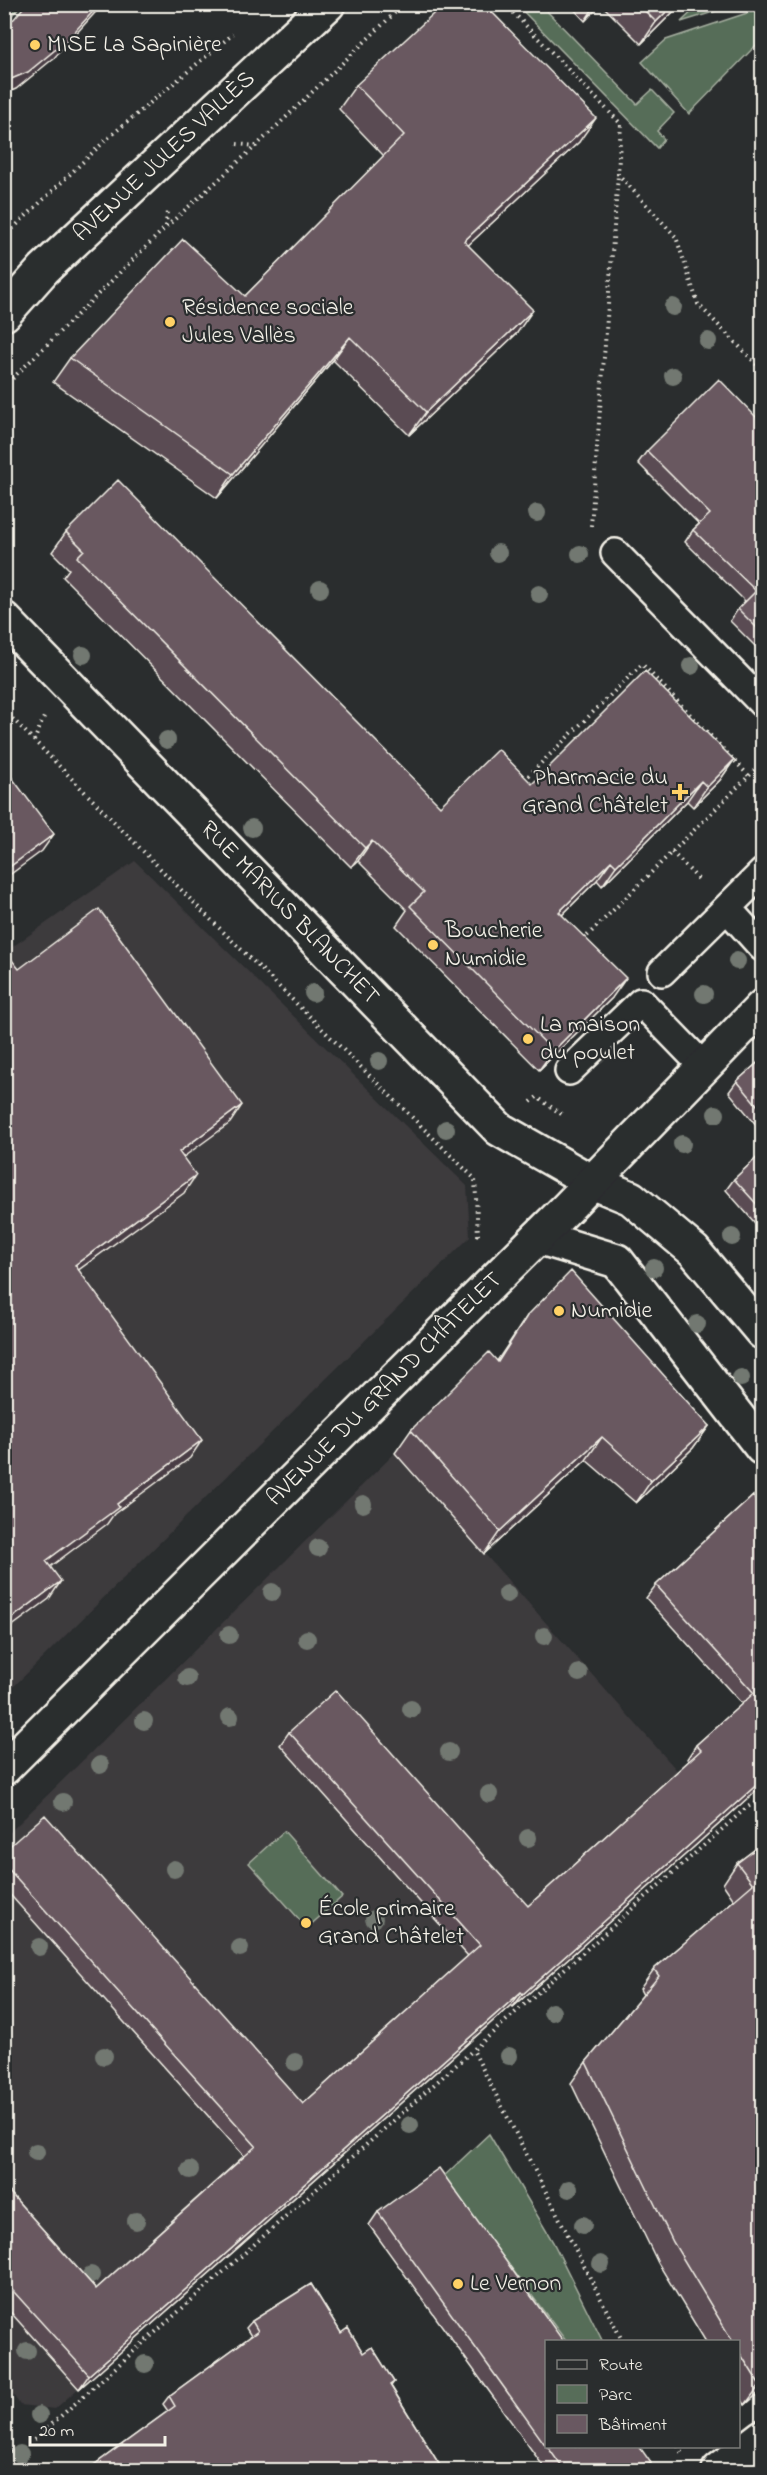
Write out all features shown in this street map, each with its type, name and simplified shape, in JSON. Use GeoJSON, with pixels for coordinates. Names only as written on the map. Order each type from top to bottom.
{"type":"FeatureCollection","features":[{"type":"Feature","properties":{"kind":"street","name":"AVENUE JULES VALLÈS"},"geometry":{"type":"LineString","coordinates":[[4,314],[44,269],[328,4]]}},
{"type":"Feature","properties":{"kind":"street","name":"RUE MARIUS BLANCHET"},"geometry":{"type":"LineString","coordinates":[[4,618],[499,1130],[592,1182],[631,1198],[693,1251],[762,1332]]}},
{"type":"Feature","properties":{"kind":"street","name":"AVENUE DU GRAND CHÂTELET"},"geometry":{"type":"LineString","coordinates":[[4,1768],[538,1237],[762,1007]]}},
{"type":"Feature","properties":{"kind":"street"},"geometry":{"type":"LineString","coordinates":[[538,1237],[617,1262],[762,1448]]}},
{"type":"Feature","properties":{"kind":"street"},"geometry":{"type":"LineString","coordinates":[[719,2470],[762,2437]]}},
{"type":"Feature","properties":{"kind":"lane"},"geometry":{"type":"LineString","coordinates":[[615,553],[762,703]]}},
{"type":"Feature","properties":{"kind":"lane"},"geometry":{"type":"LineString","coordinates":[[662,972],[762,873]]}},
{"type":"Feature","properties":{"kind":"lane"},"geometry":{"type":"LineString","coordinates":[[727,908],[762,947]]}},
{"type":"Feature","properties":{"kind":"lane"},"geometry":{"type":"LineString","coordinates":[[569,1071],[641,1002],[704,1067]]}},
{"type":"Feature","properties":{"kind":"path"},"geometry":{"type":"LineString","coordinates":[[4,387],[166,227],[256,146],[404,4]]}},
{"type":"Feature","properties":{"kind":"path"},"geometry":{"type":"LineString","coordinates":[[505,4],[621,124],[590,525],[615,553]]}},
{"type":"Feature","properties":{"kind":"path"},"geometry":{"type":"LineString","coordinates":[[4,237],[108,138],[239,28]]}},
{"type":"Feature","properties":{"kind":"path"},"geometry":{"type":"LineString","coordinates":[[236,144],[256,146]]}},
{"type":"Feature","properties":{"kind":"path"},"geometry":{"type":"LineString","coordinates":[[618,174],[676,237],[698,304],[762,370]]}},
{"type":"Feature","properties":{"kind":"path"},"geometry":{"type":"LineString","coordinates":[[166,227],[168,206]]}},
{"type":"Feature","properties":{"kind":"path"},"geometry":{"type":"LineString","coordinates":[[524,780],[642,664],[749,776]]}},
{"type":"Feature","properties":{"kind":"path"},"geometry":{"type":"LineString","coordinates":[[4,710],[202,911],[476,1179],[478,1236],[510,1265]]}},
{"type":"Feature","properties":{"kind":"path"},"geometry":{"type":"LineString","coordinates":[[33,741],[44,717]]}},
{"type":"Feature","properties":{"kind":"path"},"geometry":{"type":"LineString","coordinates":[[590,948],[583,941],[762,763]]}},
{"type":"Feature","properties":{"kind":"path"},"geometry":{"type":"LineString","coordinates":[[31,2442],[746,1808],[762,1799]]}},
{"type":"Feature","properties":{"kind":"path"},"geometry":{"type":"LineString","coordinates":[[473,2050],[623,2340]]}},
{"type":"Feature","properties":{"kind":"shaded area"},"geometry":{"type":"Polygon","coordinates":[[[135,861],[467,1186],[470,1237],[5,1695],[5,952],[135,861]]]}},
{"type":"Feature","properties":{"kind":"shaded area","name":"École primaire Grand Châtelet"},"geometry":{"type":"Polygon","coordinates":[[[395,1453],[722,1821],[55,2409],[20,2405],[5,2383],[4,1838],[395,1453]]]}},
{"type":"Feature","properties":{"kind":"green space"},"geometry":{"type":"Polygon","coordinates":[[[700,4],[736,4],[736,5],[681,22],[700,4]]]}},
{"type":"Feature","properties":{"kind":"green space"},"geometry":{"type":"Polygon","coordinates":[[[5,5],[21,5],[5,23],[5,5]]]}},
{"type":"Feature","properties":{"kind":"green space"},"geometry":{"type":"Polygon","coordinates":[[[517,5],[541,5],[637,104],[652,90],[674,113],[657,131],[664,139],[657,148],[517,5]]]}},
{"type":"Feature","properties":{"kind":"green space"},"geometry":{"type":"Polygon","coordinates":[[[762,8],[762,39],[689,114],[642,62],[666,40],[762,8]]]}},
{"type":"Feature","properties":{"kind":"green space"},"geometry":{"type":"Polygon","coordinates":[[[284,1831],[342,1897],[307,1928],[249,1863],[284,1831]]]}},
{"type":"Feature","properties":{"kind":"green space"},"geometry":{"type":"Polygon","coordinates":[[[489,2134],[553,2242],[602,2340],[565,2340],[443,2177],[489,2134]]]}},
{"type":"Feature","properties":{"kind":"building","name":"MISE La Sapinière"},"geometry":{"type":"Polygon","coordinates":[[[26,4],[100,4],[66,41],[28,72],[4,82],[4,23],[14,19],[26,4]]]}},
{"type":"Feature","properties":{"kind":"building"},"geometry":{"type":"Polygon","coordinates":[[[444,4],[484,4],[596,118],[464,241],[533,310],[426,412],[350,337],[233,474],[70,358],[183,239],[245,296],[404,135],[356,85],[444,4]]]}},
{"type":"Feature","properties":{"kind":"building"},"geometry":{"type":"Polygon","coordinates":[[[638,4],[674,4],[656,22],[638,4]]]}},
{"type":"Feature","properties":{"kind":"building"},"geometry":{"type":"Polygon","coordinates":[[[719,379],[762,423],[762,633],[738,609],[756,591],[693,530],[710,514],[647,451],[719,379]]]}},
{"type":"Feature","properties":{"kind":"building"},"geometry":{"type":"Polygon","coordinates":[[[118,480],[440,806],[498,749],[532,784],[645,671],[734,760],[707,787],[701,781],[616,866],[611,861],[559,912],[626,978],[553,1051],[410,906],[424,892],[372,841],[365,848],[77,557],[84,550],[66,532],[118,480]]]}},
{"type":"Feature","properties":{"kind":"building"},"geometry":{"type":"Polygon","coordinates":[[[4,767],[54,834],[4,871],[4,767]]]}},
{"type":"Feature","properties":{"kind":"building"},"geometry":{"type":"Polygon","coordinates":[[[99,909],[242,1105],[179,1152],[196,1175],[75,1265],[202,1440],[117,1504],[119,1507],[46,1561],[61,1581],[4,1624],[4,950],[19,969],[99,909]]]}},
{"type":"Feature","properties":{"kind":"building"},"geometry":{"type":"Polygon","coordinates":[[[762,1059],[762,1111],[737,1081],[762,1059]]]}},
{"type":"Feature","properties":{"kind":"building"},"geometry":{"type":"Polygon","coordinates":[[[762,1153],[762,1210],[734,1179],[762,1153]]]}},
{"type":"Feature","properties":{"kind":"building"},"geometry":{"type":"Polygon","coordinates":[[[571,1271],[709,1426],[651,1481],[602,1437],[500,1531],[411,1430],[489,1352],[498,1362],[527,1316],[571,1271]]]}},
{"type":"Feature","properties":{"kind":"building"},"geometry":{"type":"Polygon","coordinates":[[[753,1496],[762,1506],[762,1780],[523,1994],[521,1992],[89,2375],[4,2281],[4,2186],[96,2289],[256,2146],[4,1864],[4,1851],[45,1815],[303,2104],[480,1945],[289,1732],[336,1690],[528,1906],[701,1750],[696,1745],[754,1693],[656,1585],[753,1496]]]}},
{"type":"Feature","properties":{"kind":"building"},"geometry":{"type":"Polygon","coordinates":[[[762,1844],[762,2382],[760,2385],[740,2353],[740,2340],[732,2340],[673,2242],[586,2062],[659,1976],[654,1969],[753,1884],[737,1863],[762,1844]]]}},
{"type":"Feature","properties":{"kind":"building","name":"Le Vernon"},"geometry":{"type":"Polygon","coordinates":[[[439,2168],[563,2340],[545,2340],[545,2445],[378,2212],[439,2168]]]}},
{"type":"Feature","properties":{"kind":"building"},"geometry":{"type":"Polygon","coordinates":[[[311,2284],[341,2333],[348,2328],[363,2353],[372,2347],[394,2382],[390,2385],[442,2469],[446,2467],[448,2470],[87,2470],[175,2406],[169,2396],[258,2331],[252,2321],[311,2284]]]}},
{"type":"Feature","properties":{"kind":"building"},"geometry":{"type":"Polygon","coordinates":[[[548,2448],[640,2448],[651,2463],[640,2470],[564,2470],[548,2448]]]}},
{"type":"Feature","properties":{"kind":"place","name":"MISE La Sapinière"},"geometry":{"type":"Point","coordinates":[35,45]}},
{"type":"Feature","properties":{"kind":"place","name":"Résidence sociale Jules Vallès"},"geometry":{"type":"Point","coordinates":[170,322]}},
{"type":"Feature","properties":{"kind":"place","name":"Pharmacie du Grand Châtelet"},"geometry":{"type":"Point","coordinates":[680,792]}},
{"type":"Feature","properties":{"kind":"place","name":"Boucherie Numidie"},"geometry":{"type":"Point","coordinates":[433,945]}},
{"type":"Feature","properties":{"kind":"place","name":"La maison du poulet"},"geometry":{"type":"Point","coordinates":[528,1039]}},
{"type":"Feature","properties":{"kind":"place","name":"Numidie"},"geometry":{"type":"Point","coordinates":[559,1311]}},
{"type":"Feature","properties":{"kind":"place","name":"École primaire Grand Châtelet"},"geometry":{"type":"Point","coordinates":[306,1923]}},
{"type":"Feature","properties":{"kind":"place","name":"Le Vernon"},"geometry":{"type":"Point","coordinates":[458,2284]}}]}
